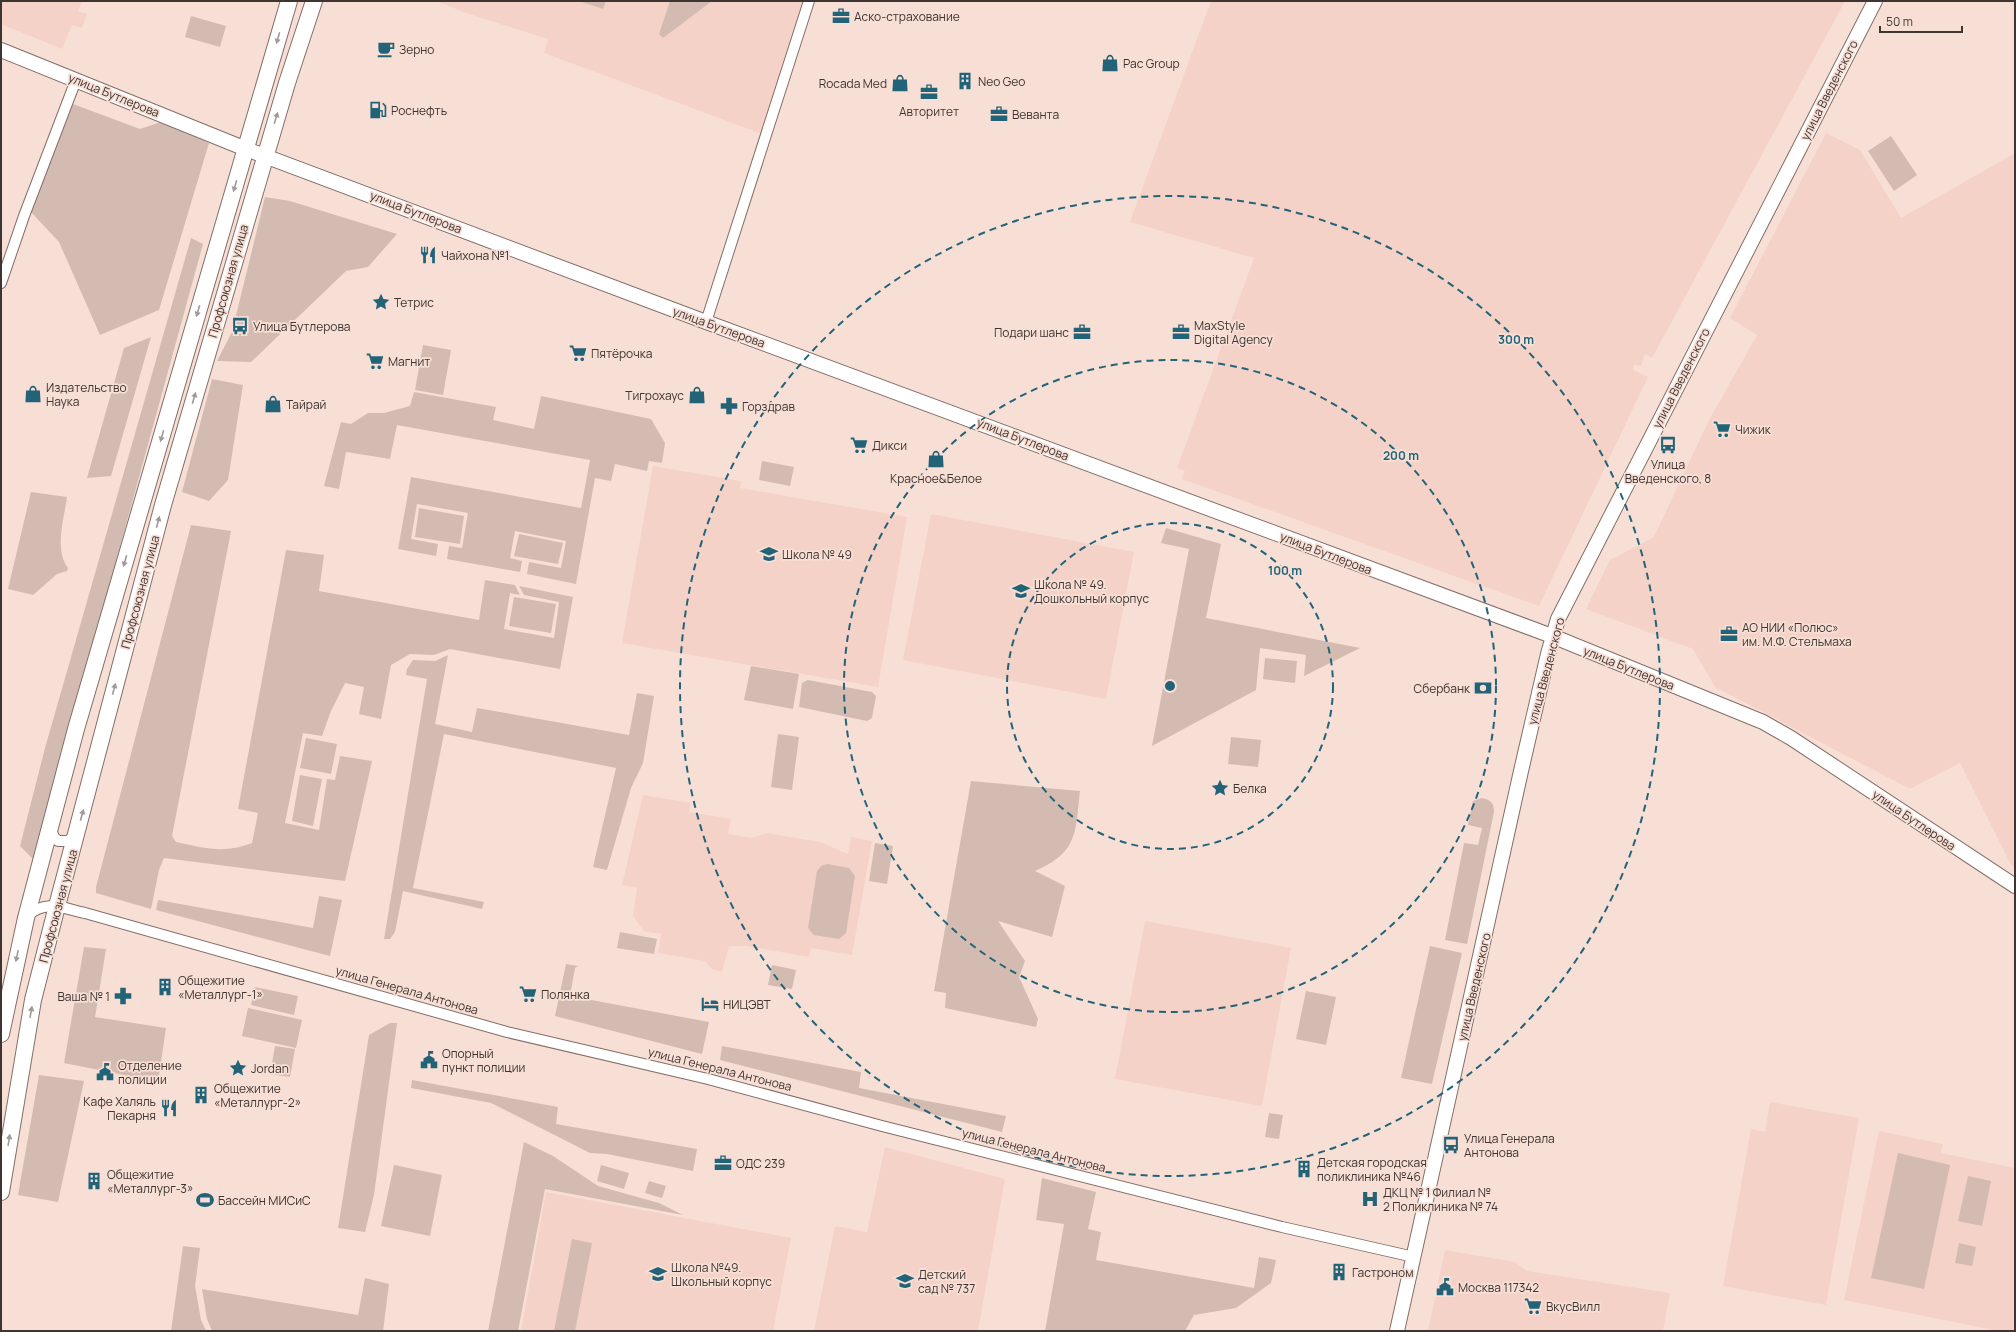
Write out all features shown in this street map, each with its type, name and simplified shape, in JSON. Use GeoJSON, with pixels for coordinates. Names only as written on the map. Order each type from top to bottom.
{"type":"FeatureCollection","features":[{"type":"Feature","properties":{"kind":"main road","name":"Профсоюзная улица"},"geometry":{"type":"LineString","coordinates":[[1,1034],[26,918],[50,826],[289,1]]}},
{"type":"Feature","properties":{"kind":"main road","name":"Профсоюзная улица"},"geometry":{"type":"LineString","coordinates":[[1,1192],[33,1000],[57,906],[160,515],[265,156],[314,1]]}},
{"type":"Feature","properties":{"kind":"street"},"geometry":{"type":"LineString","coordinates":[[706,322],[809,1]]}},
{"type":"Feature","properties":{"kind":"street","name":"улица Введенского"},"geometry":{"type":"LineString","coordinates":[[1397,1331],[1552,636],[1558,619],[1875,1]]}},
{"type":"Feature","properties":{"kind":"street","name":"улица Бутлерова"},"geometry":{"type":"LineString","coordinates":[[1,50],[246,149],[706,322],[1552,636],[1763,722],[1791,738],[2015,886]]}},
{"type":"Feature","properties":{"kind":"street"},"geometry":{"type":"LineString","coordinates":[[1,283],[27,208],[76,80]]}},
{"type":"Feature","properties":{"kind":"street"},"geometry":{"type":"LineString","coordinates":[[50,826],[54,837],[63,842],[73,837],[77,832]]}},
{"type":"Feature","properties":{"kind":"street","name":"улица Генерала Антонова"},"geometry":{"type":"LineString","coordinates":[[26,918],[36,908],[45,905],[57,906],[121,922],[507,1032],[722,1082],[882,1126],[1282,1227],[1414,1257]]}},
{"type":"Feature","properties":{"kind":"shaded area"},"geometry":{"type":"Polygon","coordinates":[[[1,1],[82,1],[78,11],[87,14],[82,28],[72,25],[62,49],[1,24],[1,1]]]}},
{"type":"Feature","properties":{"kind":"shaded area"},"geometry":{"type":"Polygon","coordinates":[[[436,1],[807,1],[765,135],[544,53],[548,39],[466,13],[436,1]]]}},
{"type":"Feature","properties":{"kind":"shaded area"},"geometry":{"type":"Polygon","coordinates":[[[579,1],[606,1],[603,9],[579,1]]]}},
{"type":"Feature","properties":{"kind":"shaded area"},"geometry":{"type":"Polygon","coordinates":[[[670,1],[712,1],[663,38],[659,34],[670,1]]]}},
{"type":"Feature","properties":{"kind":"shaded area"},"geometry":{"type":"Polygon","coordinates":[[[1211,1],[1845,1],[1652,358],[1645,354],[1641,366],[1634,365],[1633,370],[1648,377],[1539,606],[1182,479],[1185,471],[1177,468],[1254,258],[1130,222],[1211,1]]]}},
{"type":"Feature","properties":{"kind":"shaded area"},"geometry":{"type":"Polygon","coordinates":[[[191,16],[226,26],[220,47],[185,37],[191,16]]]}},
{"type":"Feature","properties":{"kind":"shaded area"},"geometry":{"type":"Polygon","coordinates":[[[73,104],[140,129],[161,122],[209,143],[159,310],[100,335],[59,242],[31,212],[73,104]]]}},
{"type":"Feature","properties":{"kind":"shaded area"},"geometry":{"type":"Polygon","coordinates":[[[1826,133],[1860,150],[1901,218],[2015,153],[2015,868],[2011,865],[1960,763],[1910,789],[1715,687],[1693,649],[1586,609],[1610,560],[1654,537],[1709,420],[1757,335],[1730,318],[1826,133]]]}},
{"type":"Feature","properties":{"kind":"shaded area"},"geometry":{"type":"Polygon","coordinates":[[[1891,136],[1917,175],[1894,191],[1868,151],[1891,136]]]}},
{"type":"Feature","properties":{"kind":"shaded area"},"geometry":{"type":"Polygon","coordinates":[[[265,197],[290,201],[397,234],[368,267],[346,271],[251,362],[217,361],[232,332],[265,197]]]}},
{"type":"Feature","properties":{"kind":"shaded area"},"geometry":{"type":"Polygon","coordinates":[[[191,238],[203,244],[34,860],[20,846],[45,748],[191,238]]]}},
{"type":"Feature","properties":{"kind":"shaded area"},"geometry":{"type":"Polygon","coordinates":[[[151,337],[111,476],[87,478],[124,348],[151,337]]]}},
{"type":"Feature","properties":{"kind":"shaded area"},"geometry":{"type":"Polygon","coordinates":[[[423,345],[451,350],[443,395],[415,390],[423,345]]]}},
{"type":"Feature","properties":{"kind":"shaded area"},"geometry":{"type":"Polygon","coordinates":[[[212,379],[243,385],[228,480],[209,501],[182,492],[212,379]]]}},
{"type":"Feature","properties":{"kind":"shaded area"},"geometry":{"type":"Polygon","coordinates":[[[414,392],[496,407],[493,420],[534,429],[541,396],[651,419],[665,443],[662,463],[649,461],[647,471],[615,464],[611,481],[595,478],[576,584],[527,574],[529,562],[561,568],[566,541],[515,531],[510,558],[522,561],[520,572],[447,559],[449,546],[462,548],[468,513],[417,504],[411,539],[438,544],[436,556],[398,549],[411,477],[581,508],[590,460],[397,425],[390,459],[346,452],[339,489],[324,486],[341,422],[351,424],[368,413],[384,413],[410,406],[414,392]]]}},
{"type":"Feature","properties":{"kind":"shaded area"},"geometry":{"type":"Polygon","coordinates":[[[762,461],[794,467],[790,486],[759,480],[762,461]]]}},
{"type":"Feature","properties":{"kind":"shaded area","name":"Школа № 49"},"geometry":{"type":"Polygon","coordinates":[[[653,466],[741,481],[740,488],[907,517],[878,687],[622,643],[653,466]]]}},
{"type":"Feature","properties":{"kind":"shaded area"},"geometry":{"type":"Polygon","coordinates":[[[31,492],[67,497],[62,524],[61,543],[64,560],[68,568],[67,571],[57,574],[33,595],[8,589],[31,492]]]}},
{"type":"Feature","properties":{"kind":"shaded area"},"geometry":{"type":"Polygon","coordinates":[[[419,508],[464,516],[460,544],[415,537],[419,508]]]}},
{"type":"Feature","properties":{"kind":"shaded area","name":"Школа № 49. Дошкольный корпус"},"geometry":{"type":"Polygon","coordinates":[[[931,514],[1134,552],[1106,699],[903,660],[931,514]]]}},
{"type":"Feature","properties":{"kind":"shaded area"},"geometry":{"type":"Polygon","coordinates":[[[191,525],[231,531],[172,836],[176,842],[214,849],[232,848],[252,843],[258,813],[238,809],[286,550],[324,555],[319,591],[479,620],[485,580],[515,585],[520,595],[510,593],[504,629],[554,638],[559,602],[524,595],[519,586],[573,597],[560,669],[450,649],[434,655],[410,654],[391,665],[381,719],[359,714],[364,687],[345,683],[331,711],[322,736],[303,733],[285,823],[319,830],[327,779],[335,780],[340,756],[372,761],[345,881],[164,858],[159,870],[151,909],[96,893],[96,887],[191,525]]]}},
{"type":"Feature","properties":{"kind":"shaded area"},"geometry":{"type":"Polygon","coordinates":[[[1166,528],[1221,544],[1206,618],[1360,648],[1304,676],[1306,655],[1260,648],[1256,690],[1152,746],[1189,549],[1161,543],[1166,528]]]}},
{"type":"Feature","properties":{"kind":"shaded area"},"geometry":{"type":"Polygon","coordinates":[[[519,534],[563,543],[558,564],[514,556],[519,534]]]}},
{"type":"Feature","properties":{"kind":"shaded area"},"geometry":{"type":"Polygon","coordinates":[[[514,597],[556,604],[551,633],[509,626],[514,597]]]}},
{"type":"Feature","properties":{"kind":"shaded area"},"geometry":{"type":"Polygon","coordinates":[[[448,655],[435,724],[472,732],[477,708],[629,735],[637,693],[654,696],[643,763],[631,788],[607,870],[593,867],[616,768],[444,734],[413,888],[484,902],[482,909],[403,891],[395,932],[390,939],[384,939],[427,679],[406,675],[407,669],[413,660],[435,661],[448,655]]]}},
{"type":"Feature","properties":{"kind":"shaded area"},"geometry":{"type":"Polygon","coordinates":[[[1265,658],[1297,661],[1295,683],[1263,679],[1265,658]]]}},
{"type":"Feature","properties":{"kind":"shaded area"},"geometry":{"type":"Polygon","coordinates":[[[751,666],[799,674],[793,709],[744,700],[751,666]]]}},
{"type":"Feature","properties":{"kind":"shaded area"},"geometry":{"type":"Polygon","coordinates":[[[808,680],[872,692],[876,696],[872,718],[867,721],[799,707],[802,683],[808,680]]]}},
{"type":"Feature","properties":{"kind":"shaded area"},"geometry":{"type":"Polygon","coordinates":[[[778,734],[799,737],[792,790],[771,787],[778,734]]]}},
{"type":"Feature","properties":{"kind":"shaded area"},"geometry":{"type":"Polygon","coordinates":[[[1231,737],[1261,740],[1258,767],[1228,764],[1231,737]]]}},
{"type":"Feature","properties":{"kind":"shaded area"},"geometry":{"type":"Polygon","coordinates":[[[306,738],[337,744],[331,774],[300,768],[306,738]]]}},
{"type":"Feature","properties":{"kind":"shaded area"},"geometry":{"type":"Polygon","coordinates":[[[300,775],[322,779],[313,826],[292,821],[300,775]]]}},
{"type":"Feature","properties":{"kind":"shaded area"},"geometry":{"type":"Polygon","coordinates":[[[971,781],[1080,791],[1075,829],[1067,848],[1060,856],[1049,864],[1035,871],[1065,886],[1052,937],[998,921],[1025,961],[1019,977],[1038,1019],[1036,1027],[945,1008],[946,993],[934,991],[971,781]]]}},
{"type":"Feature","properties":{"kind":"shaded area"},"geometry":{"type":"Polygon","coordinates":[[[643,795],[691,803],[689,812],[731,819],[728,834],[751,838],[767,833],[820,842],[848,854],[851,837],[872,841],[852,955],[811,948],[809,957],[747,946],[729,946],[722,972],[712,969],[705,961],[658,953],[661,934],[644,931],[633,916],[637,888],[622,885],[643,795]]]}},
{"type":"Feature","properties":{"kind":"shaded area"},"geometry":{"type":"Polygon","coordinates":[[[1482,798],[1491,802],[1494,812],[1467,944],[1445,940],[1464,843],[1478,845],[1482,828],[1468,825],[1473,801],[1482,798]]]}},
{"type":"Feature","properties":{"kind":"shaded area"},"geometry":{"type":"Polygon","coordinates":[[[875,843],[893,846],[887,884],[869,881],[875,843]]]}},
{"type":"Feature","properties":{"kind":"shaded area"},"geometry":{"type":"Polygon","coordinates":[[[827,864],[849,868],[855,876],[846,933],[839,939],[814,935],[808,928],[817,871],[821,866],[827,864]]]}},
{"type":"Feature","properties":{"kind":"shaded area"},"geometry":{"type":"Polygon","coordinates":[[[319,896],[342,900],[330,956],[156,910],[158,900],[313,928],[319,896]]]}},
{"type":"Feature","properties":{"kind":"shaded area"},"geometry":{"type":"Polygon","coordinates":[[[1145,921],[1291,948],[1262,1106],[1115,1079],[1145,921]]]}},
{"type":"Feature","properties":{"kind":"shaded area"},"geometry":{"type":"Polygon","coordinates":[[[620,932],[657,939],[654,954],[617,948],[620,932]]]}},
{"type":"Feature","properties":{"kind":"shaded area"},"geometry":{"type":"Polygon","coordinates":[[[1430,946],[1462,953],[1432,1084],[1401,1078],[1430,946]]]}},
{"type":"Feature","properties":{"kind":"shaded area"},"geometry":{"type":"Polygon","coordinates":[[[84,947],[106,949],[95,1017],[166,1028],[158,1082],[64,1063],[84,947]]]}},
{"type":"Feature","properties":{"kind":"shaded area"},"geometry":{"type":"Polygon","coordinates":[[[566,964],[578,966],[575,968],[570,996],[709,1022],[702,1054],[555,1016],[566,964]]]}},
{"type":"Feature","properties":{"kind":"shaded area"},"geometry":{"type":"Polygon","coordinates":[[[772,965],[796,970],[792,989],[768,985],[772,965]]]}},
{"type":"Feature","properties":{"kind":"shaded area"},"geometry":{"type":"Polygon","coordinates":[[[255,987],[298,996],[294,1015],[251,1005],[255,987]]]}},
{"type":"Feature","properties":{"kind":"shaded area"},"geometry":{"type":"Polygon","coordinates":[[[1306,991],[1336,997],[1326,1045],[1296,1039],[1306,991]]]}},
{"type":"Feature","properties":{"kind":"shaded area"},"geometry":{"type":"Polygon","coordinates":[[[248,1008],[302,1020],[296,1048],[242,1036],[248,1008]]]}},
{"type":"Feature","properties":{"kind":"shaded area"},"geometry":{"type":"Polygon","coordinates":[[[390,1023],[397,1023],[374,1195],[365,1232],[338,1228],[369,1035],[390,1023]]]}},
{"type":"Feature","properties":{"kind":"shaded area"},"geometry":{"type":"Polygon","coordinates":[[[275,1046],[295,1049],[290,1077],[270,1074],[275,1046]]]}},
{"type":"Feature","properties":{"kind":"shaded area"},"geometry":{"type":"Polygon","coordinates":[[[722,1046],[861,1072],[859,1088],[1006,1116],[1002,1132],[720,1060],[722,1046]]]}},
{"type":"Feature","properties":{"kind":"shaded area"},"geometry":{"type":"Polygon","coordinates":[[[39,1075],[84,1081],[58,1202],[18,1195],[39,1075]]]}},
{"type":"Feature","properties":{"kind":"shaded area"},"geometry":{"type":"Polygon","coordinates":[[[412,1080],[558,1107],[556,1124],[697,1149],[693,1171],[607,1154],[590,1153],[491,1103],[411,1088],[412,1080]]]}},
{"type":"Feature","properties":{"kind":"shaded area"},"geometry":{"type":"Polygon","coordinates":[[[1770,1102],[1859,1118],[1826,1305],[1723,1286],[1751,1129],[1765,1132],[1770,1102]]]}},
{"type":"Feature","properties":{"kind":"shaded area"},"geometry":{"type":"Polygon","coordinates":[[[1269,1113],[1283,1115],[1279,1139],[1265,1137],[1269,1113]]]}},
{"type":"Feature","properties":{"kind":"shaded area"},"geometry":{"type":"Polygon","coordinates":[[[1879,1131],[1943,1144],[1941,1153],[2015,1168],[2015,1331],[1999,1331],[1844,1300],[1879,1131]]]}},
{"type":"Feature","properties":{"kind":"shaded area"},"geometry":{"type":"Polygon","coordinates":[[[524,1142],[553,1156],[598,1186],[659,1203],[683,1215],[545,1189],[518,1331],[488,1331],[524,1142]]]}},
{"type":"Feature","properties":{"kind":"shaded area","name":"Детский сад № 737"},"geometry":{"type":"Polygon","coordinates":[[[885,1147],[1005,1179],[978,1331],[814,1331],[835,1226],[867,1232],[885,1147]]]}},
{"type":"Feature","properties":{"kind":"shaded area"},"geometry":{"type":"Polygon","coordinates":[[[1898,1153],[1950,1165],[1924,1289],[1871,1278],[1898,1153]]]}},
{"type":"Feature","properties":{"kind":"shaded area"},"geometry":{"type":"Polygon","coordinates":[[[394,1165],[442,1175],[430,1236],[381,1226],[394,1165]]]}},
{"type":"Feature","properties":{"kind":"shaded area"},"geometry":{"type":"Polygon","coordinates":[[[601,1165],[629,1173],[624,1189],[597,1181],[601,1165]]]}},
{"type":"Feature","properties":{"kind":"shaded area"},"geometry":{"type":"Polygon","coordinates":[[[1968,1176],[1991,1181],[1982,1226],[1958,1221],[1968,1176]]]}},
{"type":"Feature","properties":{"kind":"shaded area"},"geometry":{"type":"Polygon","coordinates":[[[1042,1178],[1096,1192],[1088,1229],[1101,1232],[1096,1260],[1254,1288],[1259,1257],[1276,1260],[1271,1283],[1236,1308],[1194,1315],[1185,1331],[1045,1331],[1064,1224],[1036,1220],[1042,1178]]]}},
{"type":"Feature","properties":{"kind":"shaded area"},"geometry":{"type":"Polygon","coordinates":[[[649,1181],[666,1186],[662,1198],[645,1193],[649,1181]]]}},
{"type":"Feature","properties":{"kind":"shaded area","name":"Школа №49. Школьный корпус"},"geometry":{"type":"Polygon","coordinates":[[[546,1192],[791,1238],[773,1331],[521,1331],[546,1192]]]}},
{"type":"Feature","properties":{"kind":"shaded area"},"geometry":{"type":"Polygon","coordinates":[[[572,1239],[592,1243],[575,1331],[554,1331],[572,1239]]]}},
{"type":"Feature","properties":{"kind":"shaded area"},"geometry":{"type":"Polygon","coordinates":[[[1959,1243],[1976,1247],[1972,1266],[1955,1263],[1959,1243]]]}},
{"type":"Feature","properties":{"kind":"shaded area"},"geometry":{"type":"Polygon","coordinates":[[[183,1246],[200,1248],[195,1286],[201,1320],[206,1331],[171,1331],[183,1246]]]}},
{"type":"Feature","properties":{"kind":"shaded area"},"geometry":{"type":"Polygon","coordinates":[[[1445,1250],[1515,1262],[1527,1271],[1670,1293],[1663,1331],[1428,1331],[1445,1250]]]}},
{"type":"Feature","properties":{"kind":"shaded area"},"geometry":{"type":"Polygon","coordinates":[[[365,1278],[389,1284],[383,1331],[212,1331],[207,1319],[202,1289],[358,1315],[365,1278]]]}},
{"type":"Feature","properties":{"kind":"place","name":"Аско-страхование"},"geometry":{"type":"Point","coordinates":[841,16]}},
{"type":"Feature","properties":{"kind":"place","name":"Зерно"},"geometry":{"type":"Point","coordinates":[386,49]}},
{"type":"Feature","properties":{"kind":"place","name":"Pac Group"},"geometry":{"type":"Point","coordinates":[1110,63]}},
{"type":"Feature","properties":{"kind":"place","name":"Neo Geo"},"geometry":{"type":"Point","coordinates":[965,81]}},
{"type":"Feature","properties":{"kind":"place","name":"Rocada Med"},"geometry":{"type":"Point","coordinates":[900,83]}},
{"type":"Feature","properties":{"kind":"place","name":"Авторитет"},"geometry":{"type":"Point","coordinates":[929,92]}},
{"type":"Feature","properties":{"kind":"place","name":"Роснефть"},"geometry":{"type":"Point","coordinates":[378,110]}},
{"type":"Feature","properties":{"kind":"place","name":"Веванта"},"geometry":{"type":"Point","coordinates":[999,114]}},
{"type":"Feature","properties":{"kind":"place","name":"Чайхона №1"},"geometry":{"type":"Point","coordinates":[428,255]}},
{"type":"Feature","properties":{"kind":"place","name":"Тетрис"},"geometry":{"type":"Point","coordinates":[381,302]}},
{"type":"Feature","properties":{"kind":"place","name":"Улица Бутлерова"},"geometry":{"type":"Point","coordinates":[240,326]}},
{"type":"Feature","properties":{"kind":"place","name":"Подари шанс"},"geometry":{"type":"Point","coordinates":[1082,332]}},
{"type":"Feature","properties":{"kind":"place","name":"MaxStyle Digital Agency"},"geometry":{"type":"Point","coordinates":[1181,332]}},
{"type":"Feature","properties":{"kind":"place","name":"Пятёрочка"},"geometry":{"type":"Point","coordinates":[578,353]}},
{"type":"Feature","properties":{"kind":"place","name":"Магнит"},"geometry":{"type":"Point","coordinates":[375,361]}},
{"type":"Feature","properties":{"kind":"place","name":"Издательство Наука"},"geometry":{"type":"Point","coordinates":[33,394]}},
{"type":"Feature","properties":{"kind":"place","name":"Тигрохаус"},"geometry":{"type":"Point","coordinates":[697,395]}},
{"type":"Feature","properties":{"kind":"place","name":"Тайрай"},"geometry":{"type":"Point","coordinates":[273,404]}},
{"type":"Feature","properties":{"kind":"place","name":"Горздрав"},"geometry":{"type":"Point","coordinates":[729,406]}},
{"type":"Feature","properties":{"kind":"place","name":"Чижик"},"geometry":{"type":"Point","coordinates":[1722,429]}},
{"type":"Feature","properties":{"kind":"place","name":"Дикси"},"geometry":{"type":"Point","coordinates":[859,445]}},
{"type":"Feature","properties":{"kind":"place","name":"Улица Введенского, 8"},"geometry":{"type":"Point","coordinates":[1668,445]}},
{"type":"Feature","properties":{"kind":"place","name":"Красное&Белое"},"geometry":{"type":"Point","coordinates":[936,459]}},
{"type":"Feature","properties":{"kind":"place","name":"Школа № 49"},"geometry":{"type":"Point","coordinates":[769,554]}},
{"type":"Feature","properties":{"kind":"place","name":"Школа № 49. Дошкольный корпус"},"geometry":{"type":"Point","coordinates":[1021,591]}},
{"type":"Feature","properties":{"kind":"place","name":"АО НИИ «Полюс» им. М.Ф. Стельмаха"},"geometry":{"type":"Point","coordinates":[1729,634]}},
{"type":"Feature","properties":{"kind":"place","name":"Сбербанк"},"geometry":{"type":"Point","coordinates":[1483,688]}},
{"type":"Feature","properties":{"kind":"place","name":"Белка"},"geometry":{"type":"Point","coordinates":[1220,788]}},
{"type":"Feature","properties":{"kind":"place","name":"Общежитие «Металлург-1»"},"geometry":{"type":"Point","coordinates":[165,987]}},
{"type":"Feature","properties":{"kind":"place","name":"Полянка"},"geometry":{"type":"Point","coordinates":[528,994]}},
{"type":"Feature","properties":{"kind":"place","name":"Ваша № 1"},"geometry":{"type":"Point","coordinates":[123,996]}},
{"type":"Feature","properties":{"kind":"place","name":"НИЦЭВТ"},"geometry":{"type":"Point","coordinates":[710,1004]}},
{"type":"Feature","properties":{"kind":"place","name":"Опорный пункт полиции"},"geometry":{"type":"Point","coordinates":[429,1060]}},
{"type":"Feature","properties":{"kind":"place","name":"Jordan"},"geometry":{"type":"Point","coordinates":[238,1068]}},
{"type":"Feature","properties":{"kind":"place","name":"Отделение полиции"},"geometry":{"type":"Point","coordinates":[105,1072]}},
{"type":"Feature","properties":{"kind":"place","name":"Общежитие «Металлург-2»"},"geometry":{"type":"Point","coordinates":[201,1095]}},
{"type":"Feature","properties":{"kind":"place","name":"Кафе Халяль Пекарня"},"geometry":{"type":"Point","coordinates":[169,1108]}},
{"type":"Feature","properties":{"kind":"place","name":"Улица Генерала Антонова"},"geometry":{"type":"Point","coordinates":[1451,1145]}},
{"type":"Feature","properties":{"kind":"place","name":"ОДС 239"},"geometry":{"type":"Point","coordinates":[723,1163]}},
{"type":"Feature","properties":{"kind":"place","name":"Детская городская поликлиника №46"},"geometry":{"type":"Point","coordinates":[1304,1169]}},
{"type":"Feature","properties":{"kind":"place","name":"Общежитие «Металлург-3»"},"geometry":{"type":"Point","coordinates":[94,1181]}},
{"type":"Feature","properties":{"kind":"place","name":"ДКЦ № 1 Филиал № 2 Поликлиника № 74"},"geometry":{"type":"Point","coordinates":[1370,1199]}},
{"type":"Feature","properties":{"kind":"place","name":"Бассейн МИСиС"},"geometry":{"type":"Point","coordinates":[205,1200]}},
{"type":"Feature","properties":{"kind":"place","name":"Гастроном"},"geometry":{"type":"Point","coordinates":[1339,1272]}},
{"type":"Feature","properties":{"kind":"place","name":"Школа №49. Школьный корпус"},"geometry":{"type":"Point","coordinates":[658,1274]}},
{"type":"Feature","properties":{"kind":"place","name":"Детский сад № 737"},"geometry":{"type":"Point","coordinates":[905,1281]}},
{"type":"Feature","properties":{"kind":"place","name":"Москва 117342"},"geometry":{"type":"Point","coordinates":[1445,1287]}},
{"type":"Feature","properties":{"kind":"place","name":"ВкусВилл"},"geometry":{"type":"Point","coordinates":[1533,1306]}}]}
